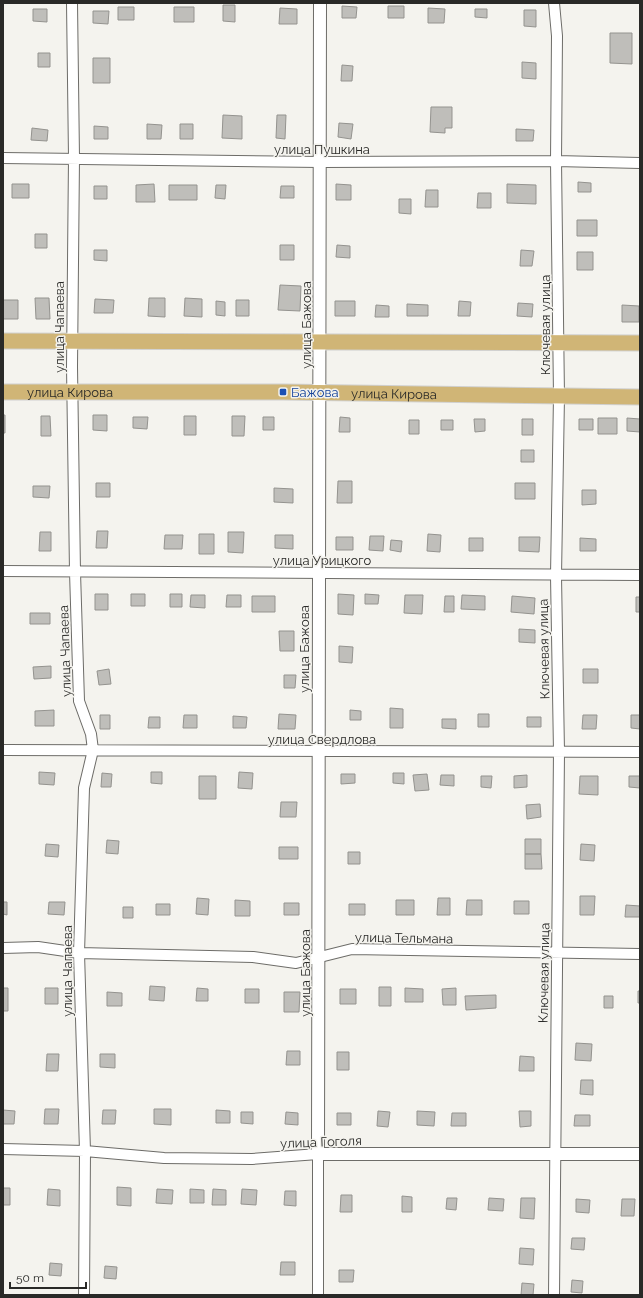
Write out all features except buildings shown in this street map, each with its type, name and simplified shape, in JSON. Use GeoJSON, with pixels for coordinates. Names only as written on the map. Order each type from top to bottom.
{"type":"FeatureCollection","features":[{"type":"Feature","properties":{"kind":"main road"},"geometry":{"type":"LineString","coordinates":[[3,341],[72,340],[640,343]]}},
{"type":"Feature","properties":{"kind":"main road","name":"улица Кирова"},"geometry":{"type":"LineString","coordinates":[[3,392],[320,393],[640,398]]}},
{"type":"Feature","properties":{"kind":"street","name":"улица Чапаева"},"geometry":{"type":"LineString","coordinates":[[72,3],[74,158],[72,392],[75,572],[79,700],[91,734],[93,750],[84,788],[78,953],[84,1151],[84,1295]]}},
{"type":"Feature","properties":{"kind":"street","name":"улица Бажова"},"geometry":{"type":"LineString","coordinates":[[318,1295],[318,573],[321,162],[320,3]]}},
{"type":"Feature","properties":{"kind":"street","name":"Ключевая улица"},"geometry":{"type":"LineString","coordinates":[[554,3],[557,36],[556,161],[559,396],[556,576],[559,752],[558,954],[554,1154],[554,1295]]}},
{"type":"Feature","properties":{"kind":"street","name":"улица Пушкина"},"geometry":{"type":"LineString","coordinates":[[3,158],[321,162],[556,161],[640,163]]}},
{"type":"Feature","properties":{"kind":"street","name":"улица Урицкого"},"geometry":{"type":"LineString","coordinates":[[3,571],[556,576],[640,575]]}},
{"type":"Feature","properties":{"kind":"street","name":"улица Свердлова"},"geometry":{"type":"LineString","coordinates":[[3,750],[640,752]]}},
{"type":"Feature","properties":{"kind":"street","name":"улица Тельмана"},"geometry":{"type":"LineString","coordinates":[[3,948],[38,947],[78,953],[253,957],[296,963],[352,949],[558,954],[640,954]]}},
{"type":"Feature","properties":{"kind":"street","name":"улица Гоголя"},"geometry":{"type":"LineString","coordinates":[[3,1149],[84,1151],[164,1158],[228,1159],[252,1159],[318,1154],[640,1154]]}},
{"type":"Feature","properties":{"kind":"place","name":"Бажова"},"geometry":{"type":"Point","coordinates":[283,392]}}]}
